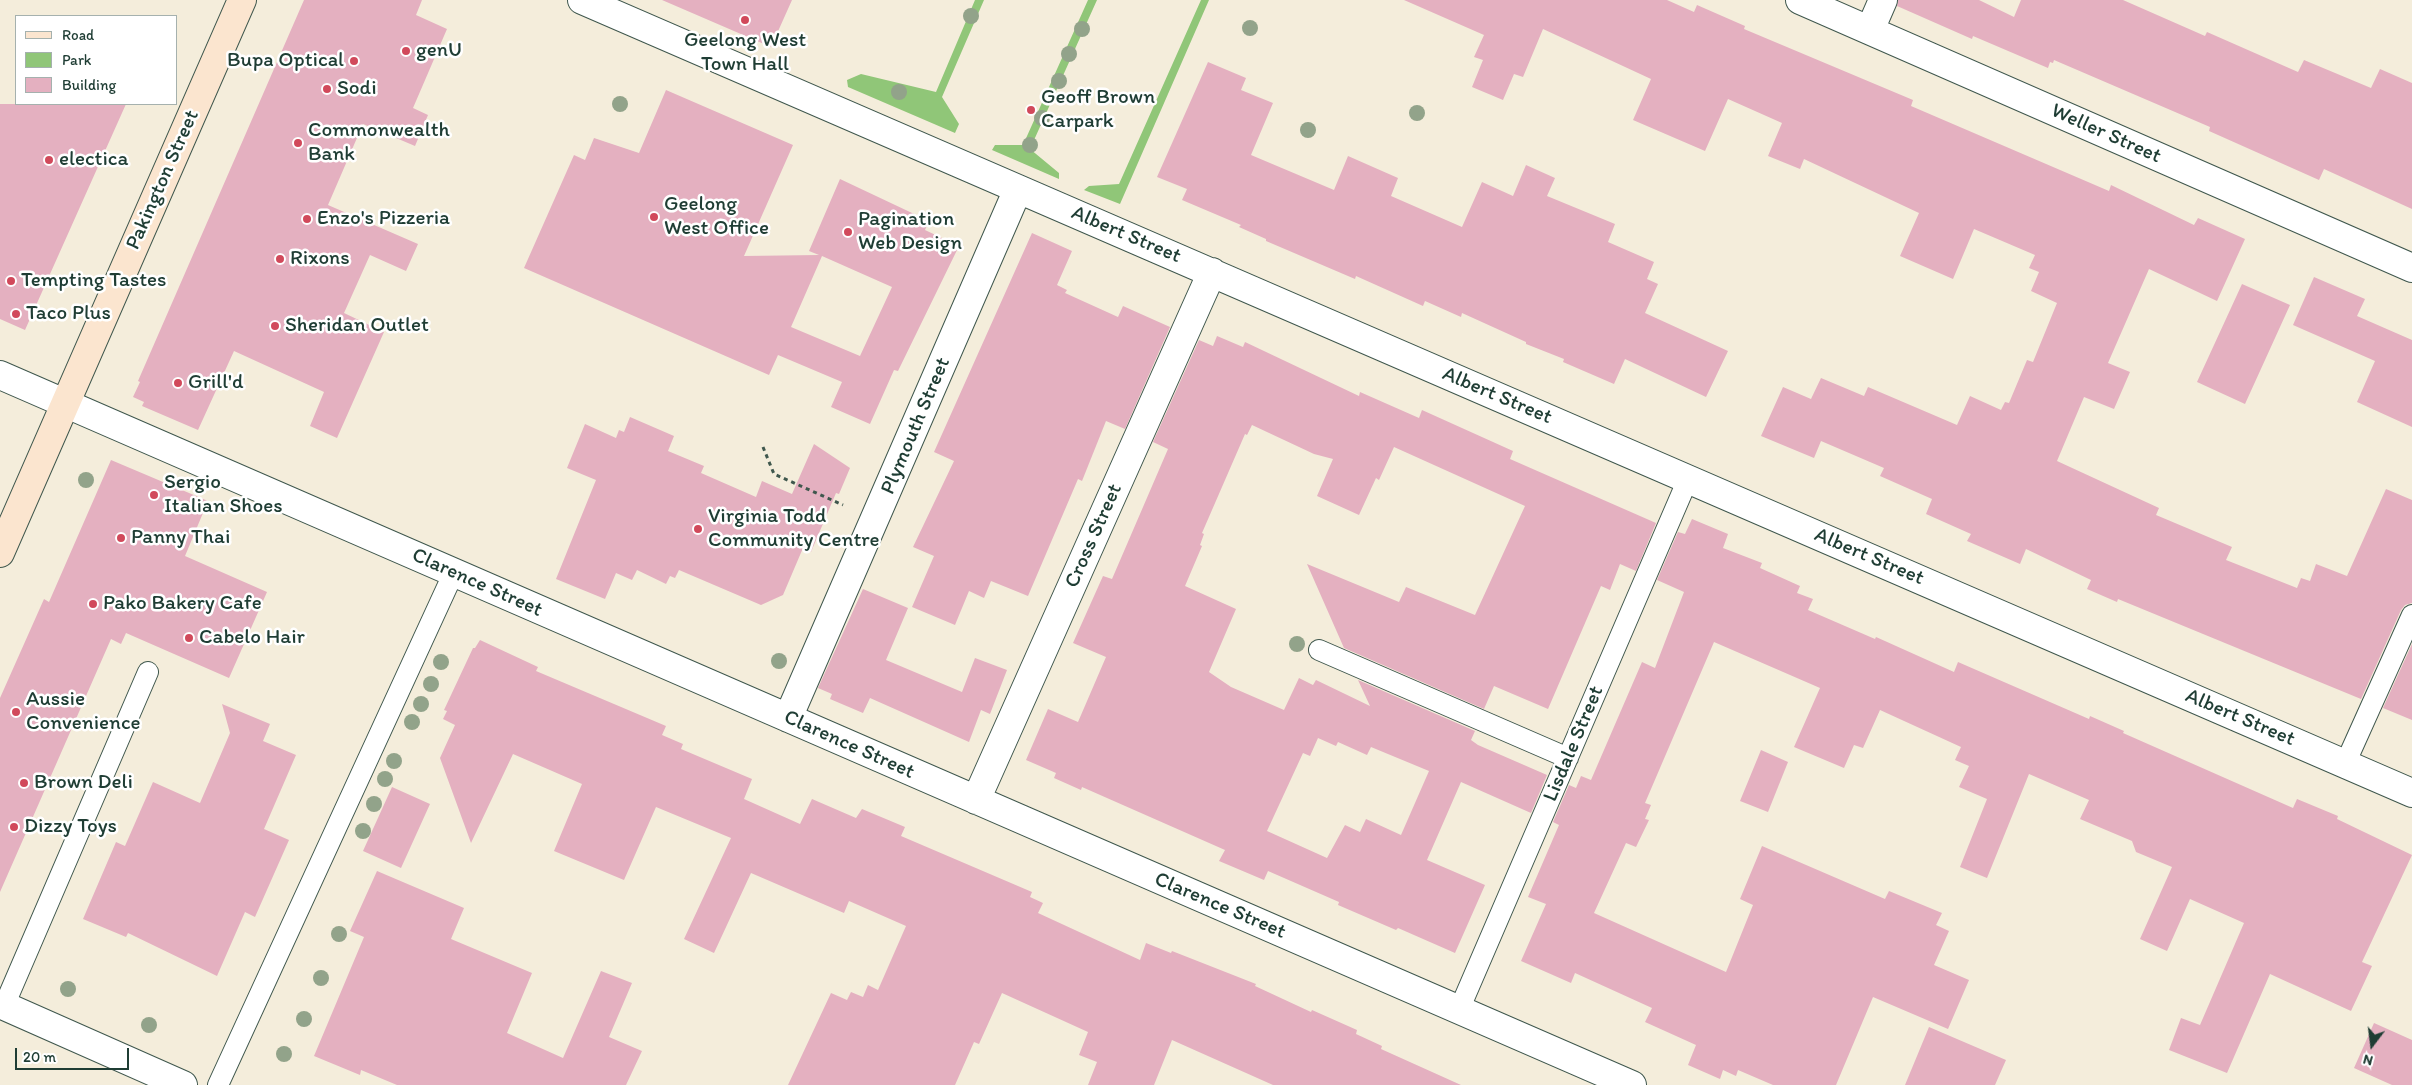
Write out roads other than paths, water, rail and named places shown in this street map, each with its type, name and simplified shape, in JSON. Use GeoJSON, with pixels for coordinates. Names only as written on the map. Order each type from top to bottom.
{"type":"FeatureCollection","features":[{"type":"Feature","properties":{"kind":"street","name":"Pakington Street"},"geometry":{"type":"LineString","coordinates":[[0,553],[242,0]]}},
{"type":"Feature","properties":{"kind":"street","name":"Albert Street"},"geometry":{"type":"LineString","coordinates":[[582,0],[2412,793]]}},
{"type":"Feature","properties":{"kind":"street","name":"Weller Street"},"geometry":{"type":"LineString","coordinates":[[1800,0],[2412,268]]}},
{"type":"Feature","properties":{"kind":"street"},"geometry":{"type":"LineString","coordinates":[[1870,30],[1883,0]]}},
{"type":"Feature","properties":{"kind":"street","name":"Plymouth Street"},"geometry":{"type":"LineString","coordinates":[[788,718],[876,520],[1018,189]]}},
{"type":"Feature","properties":{"kind":"street","name":"Cross Street"},"geometry":{"type":"LineString","coordinates":[[976,800],[1212,272]]}},
{"type":"Feature","properties":{"kind":"street","name":"Clarence Street"},"geometry":{"type":"LineString","coordinates":[[0,375],[1632,1085]]}},
{"type":"Feature","properties":{"kind":"street"},"geometry":{"type":"LineString","coordinates":[[2,1005],[183,1085]]}},
{"type":"Feature","properties":{"kind":"lane","name":"Lisdale Street"},"geometry":{"type":"LineString","coordinates":[[1459,1010],[1688,479]]}},
{"type":"Feature","properties":{"kind":"lane"},"geometry":{"type":"LineString","coordinates":[[218,1085],[454,572]]}},
{"type":"Feature","properties":{"kind":"lane"},"geometry":{"type":"LineString","coordinates":[[2346,764],[2412,615]]}},
{"type":"Feature","properties":{"kind":"lane"},"geometry":{"type":"LineString","coordinates":[[1319,650],[1568,758]]}},
{"type":"Feature","properties":{"kind":"lane"},"geometry":{"type":"LineString","coordinates":[[2,1005],[148,672]]}},
{"type":"Feature","properties":{"kind":"place","name":"Geelong West Town Hall"},"geometry":{"type":"Point","coordinates":[745,20]}},
{"type":"Feature","properties":{"kind":"place","name":"genU"},"geometry":{"type":"Point","coordinates":[406,51]}},
{"type":"Feature","properties":{"kind":"place","name":"Bupa Optical"},"geometry":{"type":"Point","coordinates":[354,61]}},
{"type":"Feature","properties":{"kind":"place","name":"Sodi"},"geometry":{"type":"Point","coordinates":[327,89]}},
{"type":"Feature","properties":{"kind":"place","name":"Geoff Brown Carpark"},"geometry":{"type":"Point","coordinates":[1031,110]}},
{"type":"Feature","properties":{"kind":"place","name":"Commonwealth Bank"},"geometry":{"type":"Point","coordinates":[298,143]}},
{"type":"Feature","properties":{"kind":"place","name":"electica"},"geometry":{"type":"Point","coordinates":[49,160]}},
{"type":"Feature","properties":{"kind":"place","name":"Geelong West Office"},"geometry":{"type":"Point","coordinates":[654,217]}},
{"type":"Feature","properties":{"kind":"place","name":"Enzo's Pizzeria"},"geometry":{"type":"Point","coordinates":[307,219]}},
{"type":"Feature","properties":{"kind":"place","name":"Pagination Web Design"},"geometry":{"type":"Point","coordinates":[848,232]}},
{"type":"Feature","properties":{"kind":"place","name":"Rixons"},"geometry":{"type":"Point","coordinates":[280,259]}},
{"type":"Feature","properties":{"kind":"place","name":"Tempting Tastes"},"geometry":{"type":"Point","coordinates":[11,281]}},
{"type":"Feature","properties":{"kind":"place","name":"Taco Plus"},"geometry":{"type":"Point","coordinates":[16,314]}},
{"type":"Feature","properties":{"kind":"place","name":"Sheridan Outlet"},"geometry":{"type":"Point","coordinates":[275,326]}},
{"type":"Feature","properties":{"kind":"place","name":"Grill'd"},"geometry":{"type":"Point","coordinates":[178,383]}},
{"type":"Feature","properties":{"kind":"place","name":"Sergio Italian Shoes"},"geometry":{"type":"Point","coordinates":[154,495]}},
{"type":"Feature","properties":{"kind":"place","name":"Virginia Todd Community Centre"},"geometry":{"type":"Point","coordinates":[698,529]}},
{"type":"Feature","properties":{"kind":"place","name":"Panny Thai"},"geometry":{"type":"Point","coordinates":[121,538]}},
{"type":"Feature","properties":{"kind":"place","name":"Pako Bakery Cafe"},"geometry":{"type":"Point","coordinates":[93,604]}},
{"type":"Feature","properties":{"kind":"place","name":"Cabelo Hair"},"geometry":{"type":"Point","coordinates":[189,638]}},
{"type":"Feature","properties":{"kind":"place","name":"Aussie Convenience"},"geometry":{"type":"Point","coordinates":[16,712]}},
{"type":"Feature","properties":{"kind":"place","name":"Brown Deli"},"geometry":{"type":"Point","coordinates":[24,783]}},
{"type":"Feature","properties":{"kind":"place","name":"Dizzy Toys"},"geometry":{"type":"Point","coordinates":[14,827]}}]}
